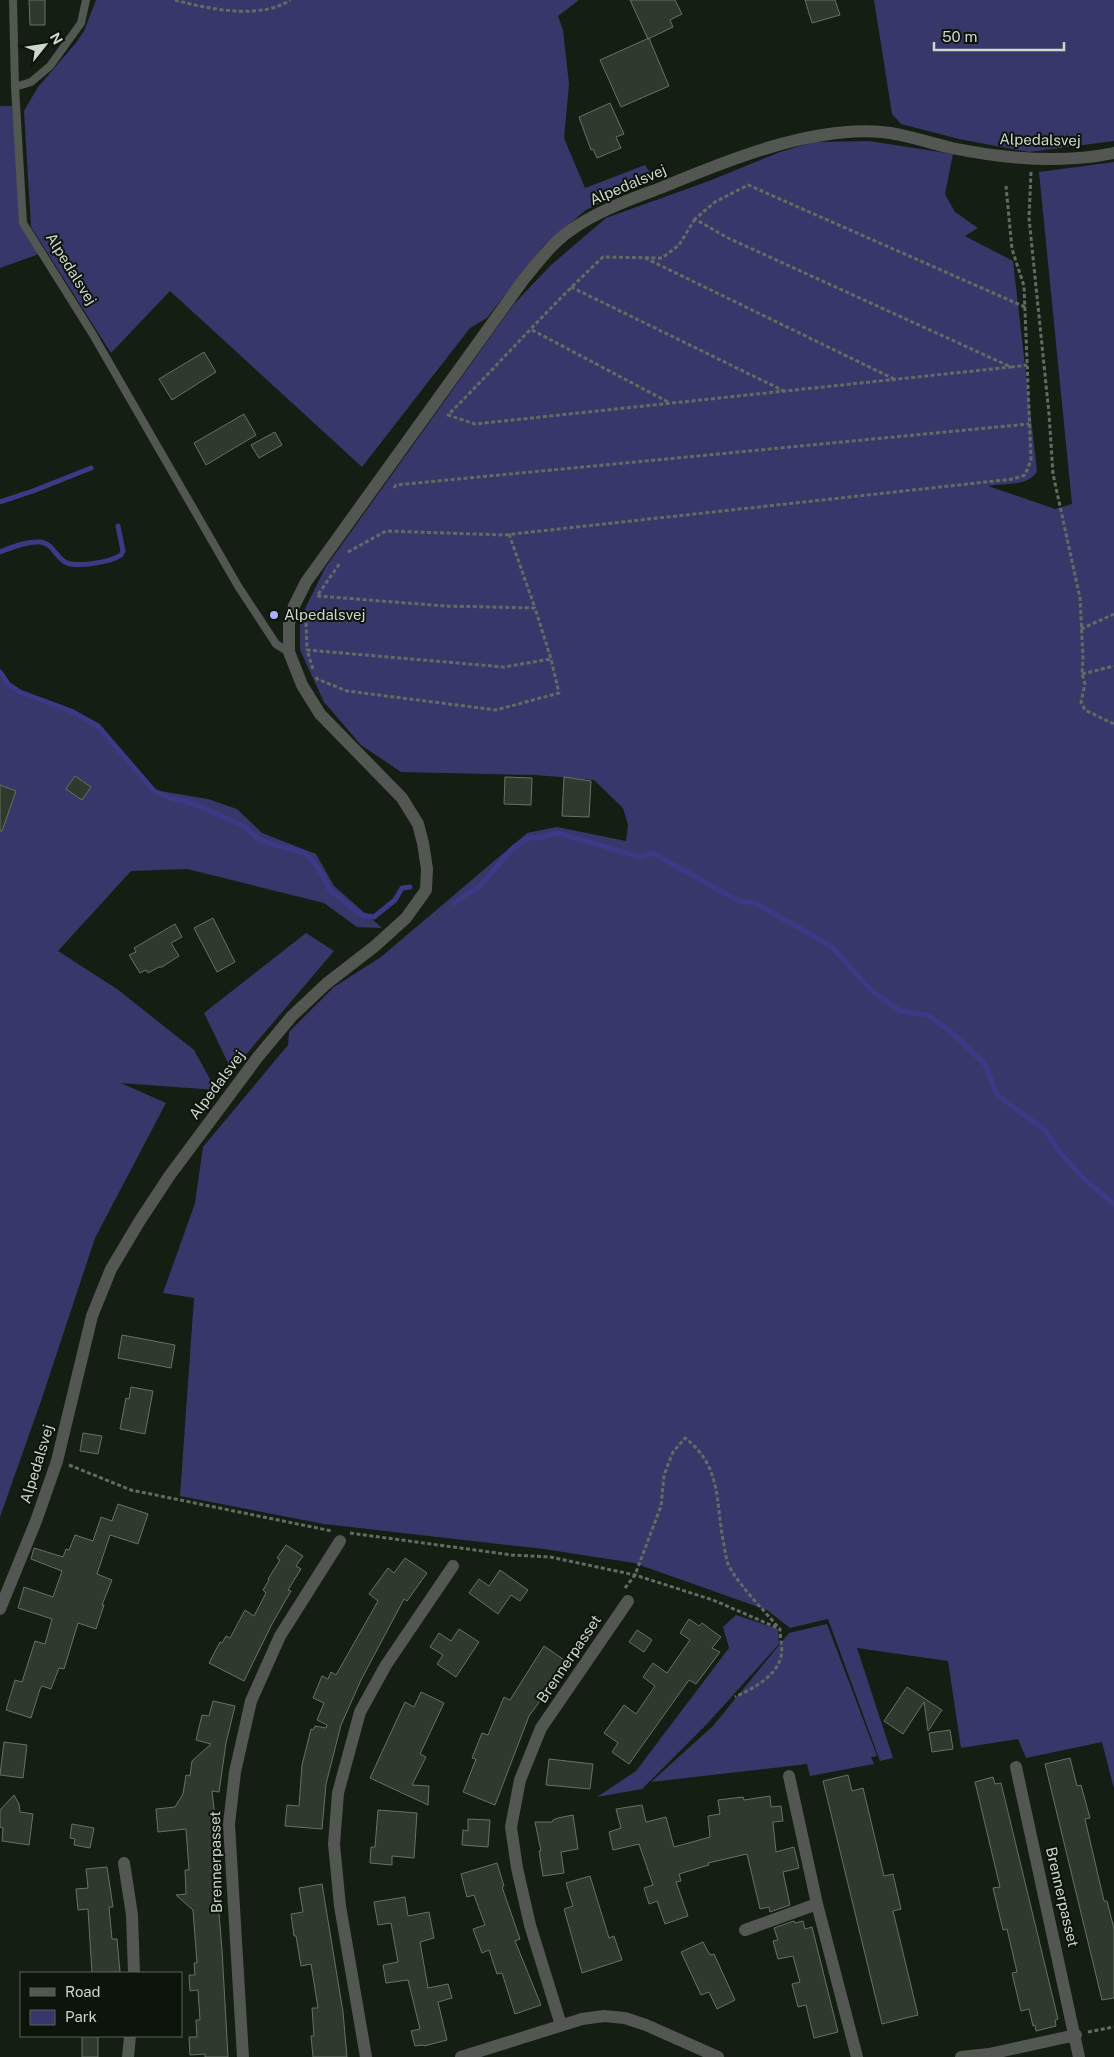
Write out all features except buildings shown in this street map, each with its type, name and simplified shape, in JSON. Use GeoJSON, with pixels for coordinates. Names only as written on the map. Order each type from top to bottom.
{"type":"FeatureCollection","features":[{"type":"Feature","properties":{"kind":"street","name":"Alpedalsvej"},"geometry":{"type":"LineString","coordinates":[[0,1609],[36,1521],[57,1460],[92,1316],[111,1269],[138,1222],[170,1175],[257,1058],[292,1016],[326,984],[375,946],[406,918],[426,890],[427,868],[424,843],[418,824],[402,798],[320,714],[302,685],[289,652],[289,624],[294,606],[306,582],[524,279],[544,255],[570,231],[604,210],[736,157],[785,144],[847,132],[883,132],[995,156],[1032,159],[1099,156],[1114,153]]}},
{"type":"Feature","properties":{"kind":"street","name":"Brennerpasset"},"geometry":{"type":"LineString","coordinates":[[242,2057],[229,1824],[234,1772],[251,1701],[280,1636],[338,1535]]}},
{"type":"Feature","properties":{"kind":"street"},"geometry":{"type":"LineString","coordinates":[[366,2057],[340,1906],[334,1844],[338,1793],[360,1712],[386,1665],[453,1566]]}},
{"type":"Feature","properties":{"kind":"street","name":"Brennerpasset"},"geometry":{"type":"LineString","coordinates":[[561,2025],[530,1925],[517,1868],[511,1827],[520,1780],[541,1728],[628,1601]]}},
{"type":"Feature","properties":{"kind":"street","name":"Brennerpasset"},"geometry":{"type":"LineString","coordinates":[[1016,1767],[1076,2035],[1079,2057]]}},
{"type":"Feature","properties":{"kind":"street"},"geometry":{"type":"LineString","coordinates":[[789,1776],[817,1904],[857,2057]]}},
{"type":"Feature","properties":{"kind":"street"},"geometry":{"type":"LineString","coordinates":[[124,1863],[132,1915],[134,1972]]}},
{"type":"Feature","properties":{"kind":"street"},"geometry":{"type":"LineString","coordinates":[[745,1930],[817,1904]]}},
{"type":"Feature","properties":{"kind":"street"},"geometry":{"type":"LineString","coordinates":[[461,2057],[488,2053],[561,2025],[582,2019],[604,2016],[625,2018],[646,2025],[718,2057]]}},
{"type":"Feature","properties":{"kind":"street"},"geometry":{"type":"LineString","coordinates":[[961,2057],[989,2055],[1076,2035]]}},
{"type":"Feature","properties":{"kind":"street"},"geometry":{"type":"LineString","coordinates":[[128,2057],[130,2037]]}},
{"type":"Feature","properties":{"kind":"lane","name":"Alpedalsvej"},"geometry":{"type":"LineString","coordinates":[[13,0],[15,88],[22,223],[92,333],[238,586],[276,644],[289,652]]}},
{"type":"Feature","properties":{"kind":"lane"},"geometry":{"type":"LineString","coordinates":[[15,88],[31,82],[50,66],[81,23],[86,0]]}},
{"type":"Feature","properties":{"kind":"path"},"geometry":{"type":"LineString","coordinates":[[175,0],[233,10],[266,10],[282,6],[290,0]]}},
{"type":"Feature","properties":{"kind":"path"},"geometry":{"type":"LineString","coordinates":[[1032,159],[1029,218],[1049,414],[1053,474],[1080,598],[1082,674],[1085,684],[1081,702],[1085,710],[1114,724]]}},
{"type":"Feature","properties":{"kind":"path"},"geometry":{"type":"LineString","coordinates":[[1025,307],[748,185],[715,202],[695,219],[679,245],[662,258],[603,257],[571,287],[532,330],[448,415],[476,424],[1027,365]]}},
{"type":"Feature","properties":{"kind":"path"},"geometry":{"type":"LineString","coordinates":[[348,551],[386,531],[510,534],[1013,480],[1025,475],[1031,460],[1024,286],[1012,249],[1006,186]]}},
{"type":"Feature","properties":{"kind":"path"},"geometry":{"type":"LineString","coordinates":[[695,219],[728,238],[1011,367]]}},
{"type":"Feature","properties":{"kind":"path"},"geometry":{"type":"LineString","coordinates":[[645,258],[896,380]]}},
{"type":"Feature","properties":{"kind":"path"},"geometry":{"type":"LineString","coordinates":[[571,287],[784,392]]}},
{"type":"Feature","properties":{"kind":"path"},"geometry":{"type":"LineString","coordinates":[[532,330],[672,404]]}},
{"type":"Feature","properties":{"kind":"path"},"geometry":{"type":"LineString","coordinates":[[391,492],[396,485],[1029,424]]}},
{"type":"Feature","properties":{"kind":"path"},"geometry":{"type":"LineString","coordinates":[[305,621],[307,650],[317,679],[347,690],[496,710],[559,693],[551,659],[510,534]]}},
{"type":"Feature","properties":{"kind":"path"},"geometry":{"type":"LineString","coordinates":[[313,604],[354,544]]}},
{"type":"Feature","properties":{"kind":"path"},"geometry":{"type":"LineString","coordinates":[[317,596],[445,606],[535,608]]}},
{"type":"Feature","properties":{"kind":"path"},"geometry":{"type":"LineString","coordinates":[[1081,629],[1114,614]]}},
{"type":"Feature","properties":{"kind":"path"},"geometry":{"type":"LineString","coordinates":[[307,650],[504,667],[551,659]]}},
{"type":"Feature","properties":{"kind":"path"},"geometry":{"type":"LineString","coordinates":[[1082,674],[1114,666]]}},
{"type":"Feature","properties":{"kind":"path"},"geometry":{"type":"LineString","coordinates":[[635,1575],[661,1506],[664,1474],[673,1452],[685,1438],[699,1448],[717,1485],[721,1532],[728,1563],[748,1592],[780,1630],[781,1655],[776,1667],[759,1686],[736,1697]]}},
{"type":"Feature","properties":{"kind":"path"},"geometry":{"type":"LineString","coordinates":[[57,1460],[131,1490],[338,1535],[512,1555],[550,1557],[635,1575],[713,1600],[780,1630]]}},
{"type":"Feature","properties":{"kind":"path"},"geometry":{"type":"LineString","coordinates":[[1076,2035],[1114,2027]]}},
{"type":"Feature","properties":{"kind":"green space"},"geometry":{"type":"Polygon","coordinates":[[[96,0],[579,0],[558,16],[563,30],[569,84],[564,138],[585,188],[645,165],[653,177],[586,210],[544,245],[487,318],[470,328],[362,467],[170,291],[111,353],[31,227],[24,111],[38,87],[84,31],[96,0]]]}},
{"type":"Feature","properties":{"kind":"green space"},"geometry":{"type":"Polygon","coordinates":[[[874,0],[1114,0],[1114,141],[1029,152],[959,139],[901,124],[892,114],[874,0]]]}},
{"type":"Feature","properties":{"kind":"green space"},"geometry":{"type":"Polygon","coordinates":[[[0,106],[12,106],[23,223],[42,253],[0,268],[0,106]]]}},
{"type":"Feature","properties":{"kind":"green space"},"geometry":{"type":"Polygon","coordinates":[[[869,141],[953,154],[945,194],[955,212],[978,228],[965,236],[1013,261],[1037,471],[1028,480],[1022,482],[988,486],[1055,509],[1072,504],[1039,172],[1114,162],[1114,1789],[1102,1742],[1026,1758],[1018,1739],[961,1748],[948,1661],[857,1648],[893,1758],[880,1761],[828,1619],[790,1628],[767,1610],[634,1563],[544,1549],[324,1524],[180,1496],[194,1298],[163,1293],[195,1203],[203,1147],[288,1045],[289,1032],[334,987],[381,957],[527,833],[557,827],[626,841],[628,825],[623,808],[594,780],[536,775],[401,772],[361,745],[324,702],[300,650],[300,619],[325,568],[514,304],[551,265],[606,218],[709,181],[780,152],[814,142],[869,141]]]}},
{"type":"Feature","properties":{"kind":"green space"},"geometry":{"type":"Polygon","coordinates":[[[0,672],[8,684],[20,692],[71,711],[98,726],[154,790],[208,799],[237,809],[262,833],[316,854],[334,886],[382,928],[357,927],[324,903],[187,869],[131,871],[58,951],[117,989],[194,1050],[216,1090],[121,1083],[166,1103],[95,1238],[0,1517],[0,672]]]}},
{"type":"Feature","properties":{"kind":"green space"},"geometry":{"type":"Polygon","coordinates":[[[306,933],[334,951],[232,1071],[204,1013],[306,933]]]}},
{"type":"Feature","properties":{"kind":"green space"},"geometry":{"type":"Polygon","coordinates":[[[736,1615],[778,1629],[779,1644],[707,1724],[642,1789],[597,1797],[636,1771],[729,1648],[723,1627],[736,1615]]]}},
{"type":"Feature","properties":{"kind":"green space"},"geometry":{"type":"Polygon","coordinates":[[[827,1624],[877,1756],[871,1757],[874,1764],[810,1776],[807,1764],[651,1782],[713,1726],[789,1633],[827,1624]]]}},
{"type":"Feature","properties":{"kind":"waterway"},"geometry":{"type":"LineString","coordinates":[[0,502],[91,468]]}},
{"type":"Feature","properties":{"kind":"waterway"},"geometry":{"type":"LineString","coordinates":[[0,552],[25,543],[41,542],[48,545],[62,560],[70,564],[102,562],[116,558],[123,551],[118,526]]}},
{"type":"Feature","properties":{"kind":"waterway"},"geometry":{"type":"LineString","coordinates":[[0,672],[8,684],[20,692],[71,711],[98,726],[154,791],[170,798],[195,804],[245,827],[261,841],[303,852],[312,860],[324,877],[329,889],[361,915],[374,917],[395,900],[402,888],[410,887]]}},
{"type":"Feature","properties":{"kind":"waterway"},"geometry":{"type":"LineString","coordinates":[[454,903],[480,886],[514,847],[529,838],[558,833],[640,857],[653,853],[739,901],[755,903],[831,946],[871,990],[898,1010],[929,1016],[950,1031],[985,1064],[997,1095],[1045,1130],[1058,1150],[1082,1177],[1114,1204]]}},
{"type":"Feature","properties":{"kind":"place","name":"Alpedalsvej"},"geometry":{"type":"Point","coordinates":[274,615]}}]}
